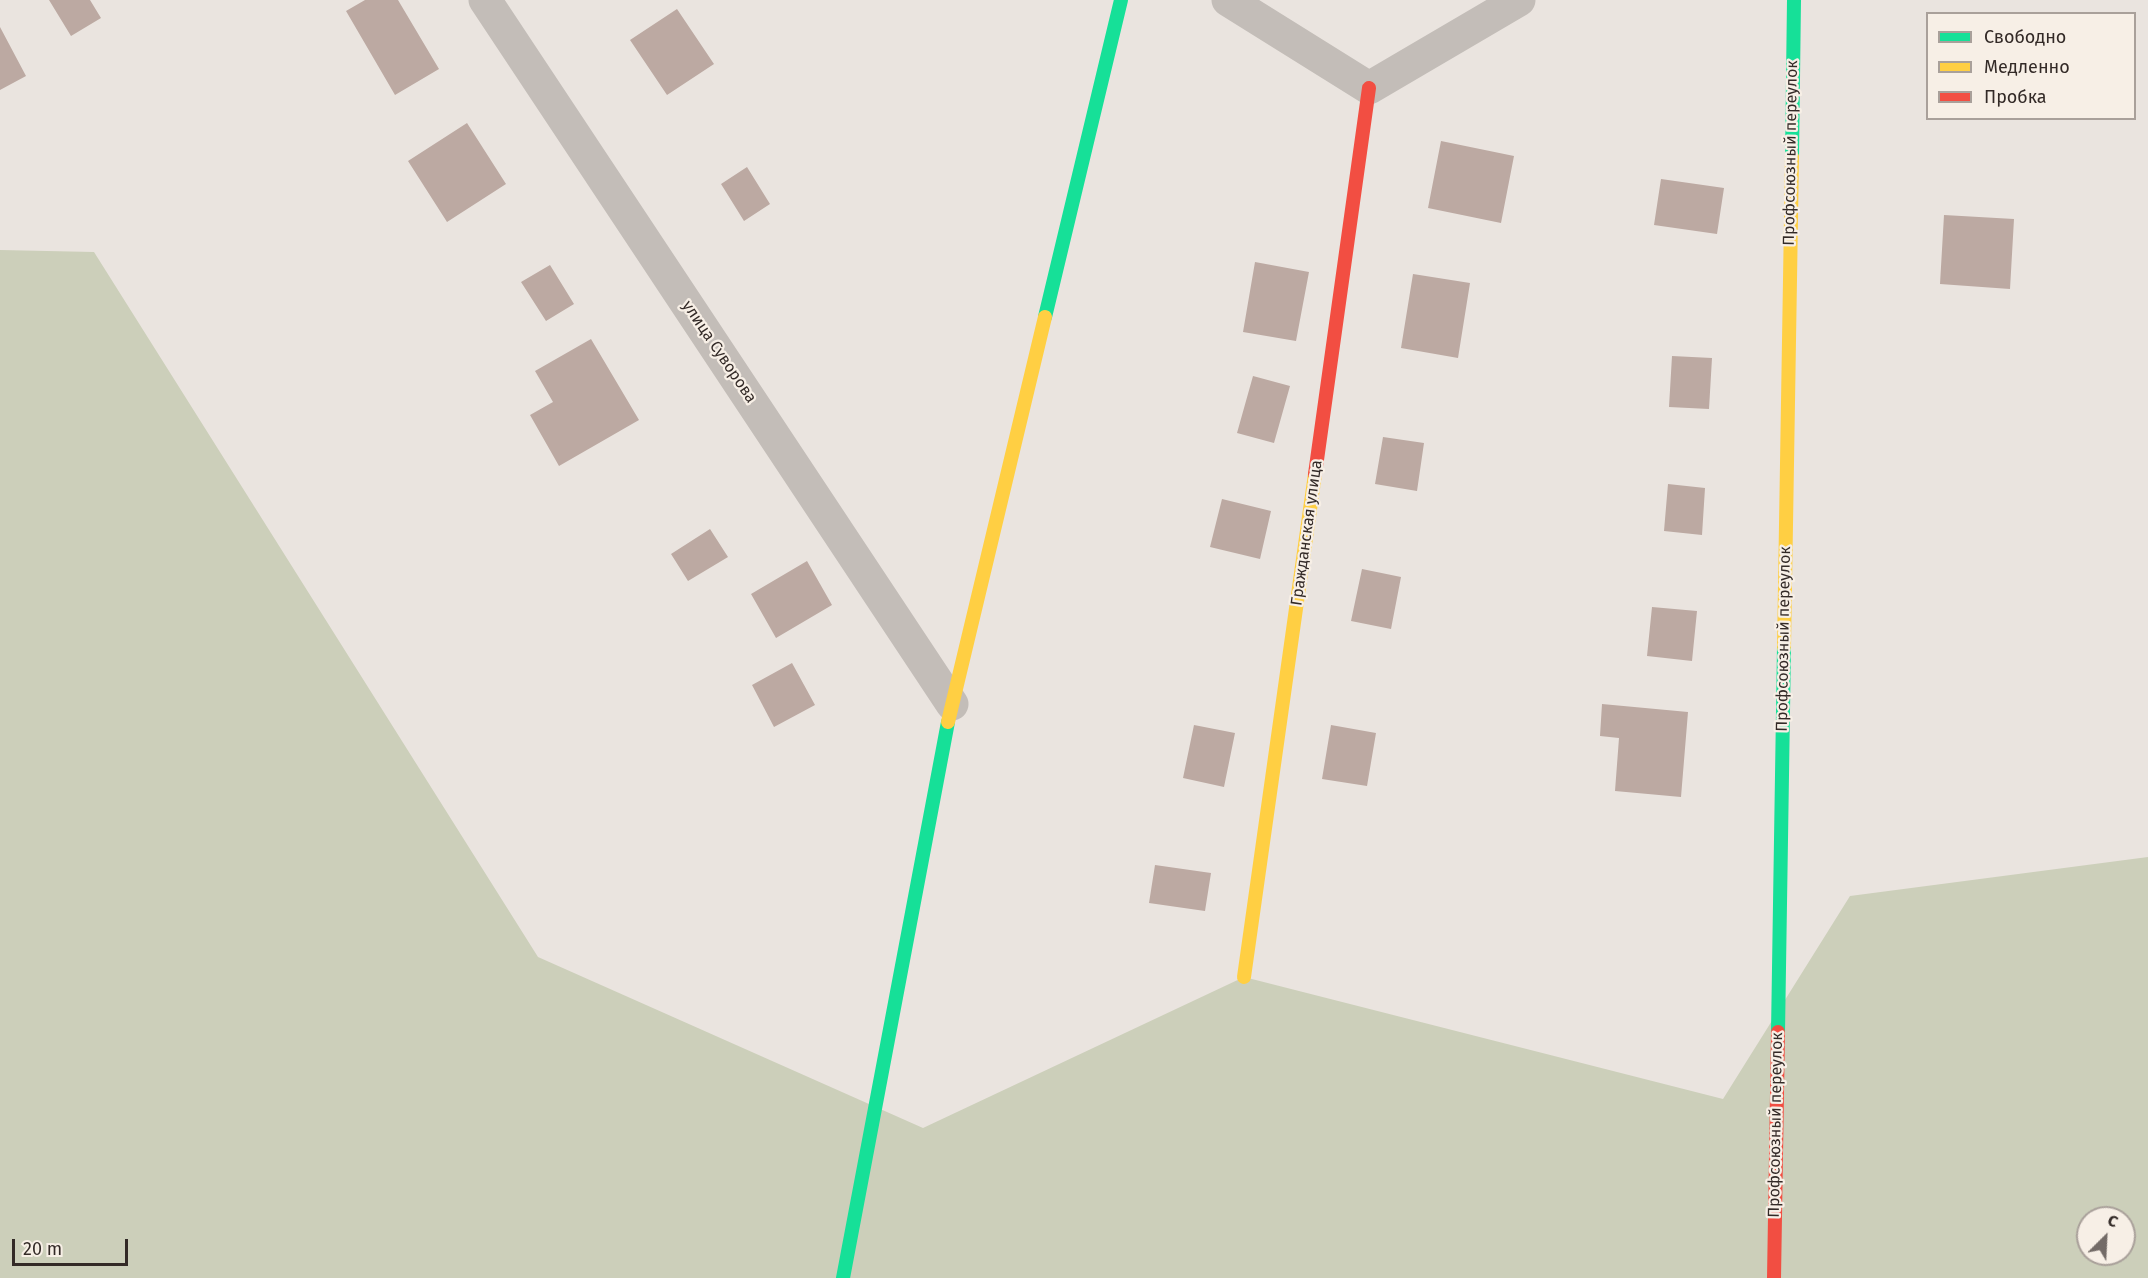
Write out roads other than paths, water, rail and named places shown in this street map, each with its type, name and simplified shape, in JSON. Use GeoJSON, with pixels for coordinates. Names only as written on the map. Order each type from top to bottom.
{"type":"FeatureCollection","features":[{"type":"Feature","properties":{"kind":"street","name":"улица Суворова"},"geometry":{"type":"LineString","coordinates":[[485,0],[952,704]]}},
{"type":"Feature","properties":{"kind":"street"},"geometry":{"type":"LineString","coordinates":[[843,1278],[952,704],[1121,0]]}},
{"type":"Feature","properties":{"kind":"street"},"geometry":{"type":"LineString","coordinates":[[1228,0],[1369,88],[1520,0]]}},
{"type":"Feature","properties":{"kind":"street","name":"Профсоюзный переулок"},"geometry":{"type":"LineString","coordinates":[[1774,1278],[1794,0]]}},
{"type":"Feature","properties":{"kind":"street","name":"Гражданская улица"},"geometry":{"type":"LineString","coordinates":[[1244,977],[1369,88]]}}]}
